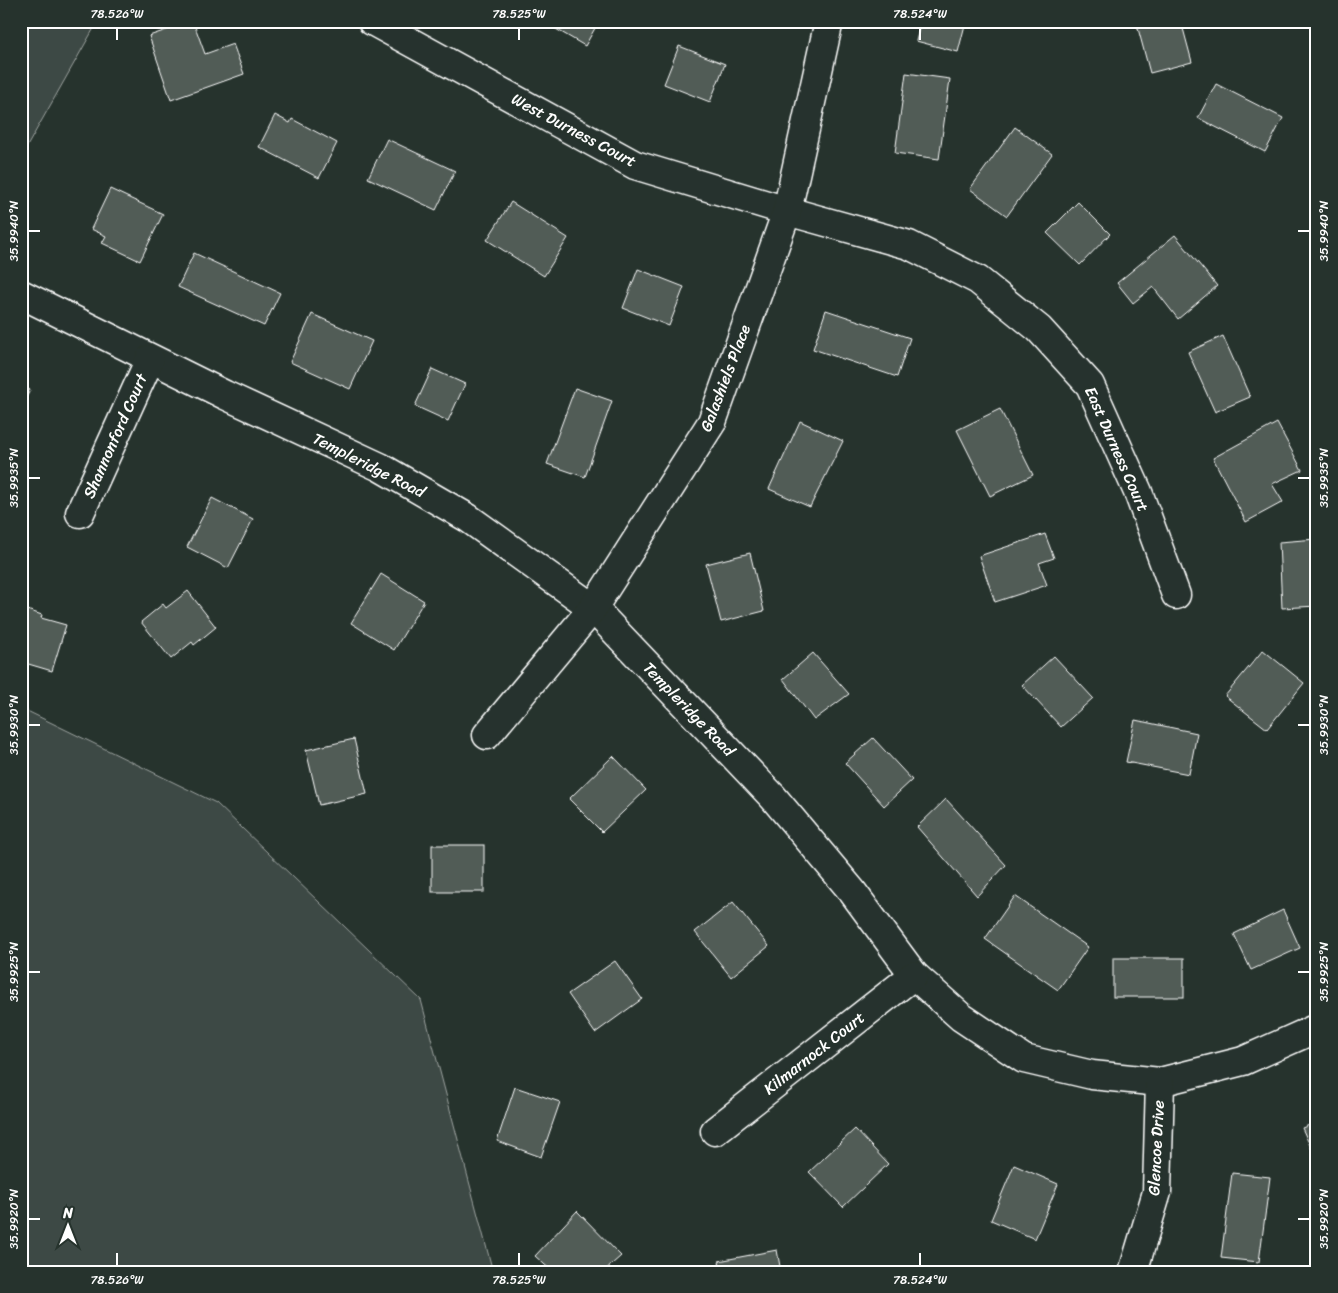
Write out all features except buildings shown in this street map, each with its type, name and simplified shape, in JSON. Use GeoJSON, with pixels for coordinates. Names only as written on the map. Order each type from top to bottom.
{"type":"FeatureCollection","features":[{"type":"Feature","properties":{"kind":"street","name":"West Durness Court"},"geometry":{"type":"LineString","coordinates":[[372,21],[635,165],[787,211]]}},
{"type":"Feature","properties":{"kind":"street","name":"Galashiels Place"},"geometry":{"type":"LineString","coordinates":[[487,735],[593,608],[712,422],[787,211],[828,21]]}},
{"type":"Feature","properties":{"kind":"street","name":"East Durness Court"},"geometry":{"type":"LineString","coordinates":[[787,211],[909,245],[978,280],[1039,329],[1090,385],[1138,492],[1176,595]]}},
{"type":"Feature","properties":{"kind":"street","name":"Templeridge Road"},"geometry":{"type":"LineString","coordinates":[[21,294],[150,359],[380,467],[468,518],[593,608],[773,797],[852,891],[914,975],[961,1017],[1024,1059],[1092,1075],[1160,1082],[1243,1061],[1317,1028]]}},
{"type":"Feature","properties":{"kind":"street","name":"Shannonford Court"},"geometry":{"type":"LineString","coordinates":[[80,513],[150,359]]}},
{"type":"Feature","properties":{"kind":"street","name":"Kilmarnock Court"},"geometry":{"type":"LineString","coordinates":[[715,1132],[914,975]]}},
{"type":"Feature","properties":{"kind":"street","name":"Glencoe Drive"},"geometry":{"type":"LineString","coordinates":[[1133,1272],[1157,1192],[1160,1082]]}},
{"type":"Feature","properties":{"kind":"shaded area"},"geometry":{"type":"Polygon","coordinates":[[[21,21],[98,21],[21,157],[21,21]]]}},
{"type":"Feature","properties":{"kind":"shaded area"},"geometry":{"type":"Polygon","coordinates":[[[21,708],[216,803],[421,1000],[493,1272],[21,1272],[21,708]]]}}]}
